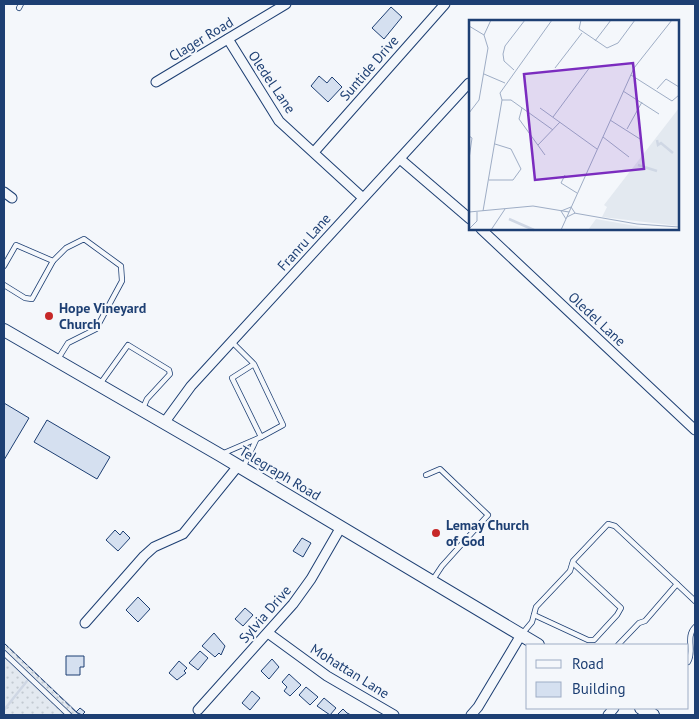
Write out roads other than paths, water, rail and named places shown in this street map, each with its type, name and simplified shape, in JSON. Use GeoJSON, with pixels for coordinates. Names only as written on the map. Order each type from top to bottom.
{"type":"FeatureCollection","features":[{"type":"Feature","properties":{"kind":"main road","name":"Telegraph Road"},"geometry":{"type":"LineString","coordinates":[[4,330],[220,455],[536,644]]}},
{"type":"Feature","properties":{"kind":"street","name":"Clager Road"},"geometry":{"type":"LineString","coordinates":[[156,82],[286,4]]}},
{"type":"Feature","properties":{"kind":"street","name":"Suntide Drive"},"geometry":{"type":"LineString","coordinates":[[314,152],[445,4]]}},
{"type":"Feature","properties":{"kind":"street","name":"Oledel Lane"},"geometry":{"type":"LineString","coordinates":[[228,40],[279,121],[364,198]]}},
{"type":"Feature","properties":{"kind":"street","name":"Franru Lane"},"geometry":{"type":"LineString","coordinates":[[164,423],[191,386],[233,343],[469,84]]}},
{"type":"Feature","properties":{"kind":"street"},"geometry":{"type":"LineString","coordinates":[[400,159],[469,218]]}},
{"type":"Feature","properties":{"kind":"street"},"geometry":{"type":"LineString","coordinates":[[4,192],[12,198]]}},
{"type":"Feature","properties":{"kind":"street","name":"Oledel Lane"},"geometry":{"type":"LineString","coordinates":[[481,230],[695,430]]}},
{"type":"Feature","properties":{"kind":"street"},"geometry":{"type":"LineString","coordinates":[[85,623],[144,556],[154,547],[183,534],[240,467]]}},
{"type":"Feature","properties":{"kind":"street","name":"Sylvia Drive"},"geometry":{"type":"LineString","coordinates":[[198,710],[268,633],[311,579],[342,527]]}},
{"type":"Feature","properties":{"kind":"street","name":"Mohattan Lane"},"geometry":{"type":"LineString","coordinates":[[268,633],[327,676],[394,715]]}},
{"type":"Feature","properties":{"kind":"street"},"geometry":{"type":"LineString","coordinates":[[471,715],[478,707],[522,635]]}},
{"type":"Feature","properties":{"kind":"lane"},"geometry":{"type":"LineString","coordinates":[[4,285],[25,298],[32,298],[53,261],[66,248],[84,239],[121,266],[122,281],[96,329],[68,343],[57,361]]}},
{"type":"Feature","properties":{"kind":"lane"},"geometry":{"type":"LineString","coordinates":[[4,266],[16,245],[53,261]]}},
{"type":"Feature","properties":{"kind":"lane"},"geometry":{"type":"LineString","coordinates":[[220,455],[256,440],[283,425],[254,364],[233,343]]}},
{"type":"Feature","properties":{"kind":"lane"},"geometry":{"type":"LineString","coordinates":[[99,385],[128,345],[169,370],[170,374],[164,384],[151,395],[142,410]]}},
{"type":"Feature","properties":{"kind":"lane"},"geometry":{"type":"LineString","coordinates":[[254,364],[232,378],[261,437]]}},
{"type":"Feature","properties":{"kind":"lane"},"geometry":{"type":"LineString","coordinates":[[240,467],[256,440]]}},
{"type":"Feature","properties":{"kind":"lane"},"geometry":{"type":"LineString","coordinates":[[426,475],[440,469],[488,515],[442,566],[432,581]]}},
{"type":"Feature","properties":{"kind":"lane"},"geometry":{"type":"LineString","coordinates":[[522,635],[532,622],[536,607],[570,571],[573,563],[608,524],[615,526],[695,601]]}},
{"type":"Feature","properties":{"kind":"lane"},"geometry":{"type":"LineString","coordinates":[[534,615],[588,640],[594,640],[617,615],[621,608],[573,563]]}},
{"type":"Feature","properties":{"kind":"lane"},"geometry":{"type":"LineString","coordinates":[[619,644],[639,623],[645,620],[677,584]]}},
{"type":"Feature","properties":{"kind":"lane"},"geometry":{"type":"LineString","coordinates":[[689,660],[691,657],[690,639],[695,627]]}},
{"type":"Feature","properties":{"kind":"lane"},"geometry":{"type":"LineString","coordinates":[[4,653],[70,715]]}},
{"type":"Feature","properties":{"kind":"waterway"},"geometry":{"type":"LineString","coordinates":[[4,710],[27,681]]}},
{"type":"Feature","properties":{"kind":"place","name":"Hope Vineyard Church"},"geometry":{"type":"Point","coordinates":[49,316]}},
{"type":"Feature","properties":{"kind":"place","name":"Lemay Church of God"},"geometry":{"type":"Point","coordinates":[436,533]}}]}
